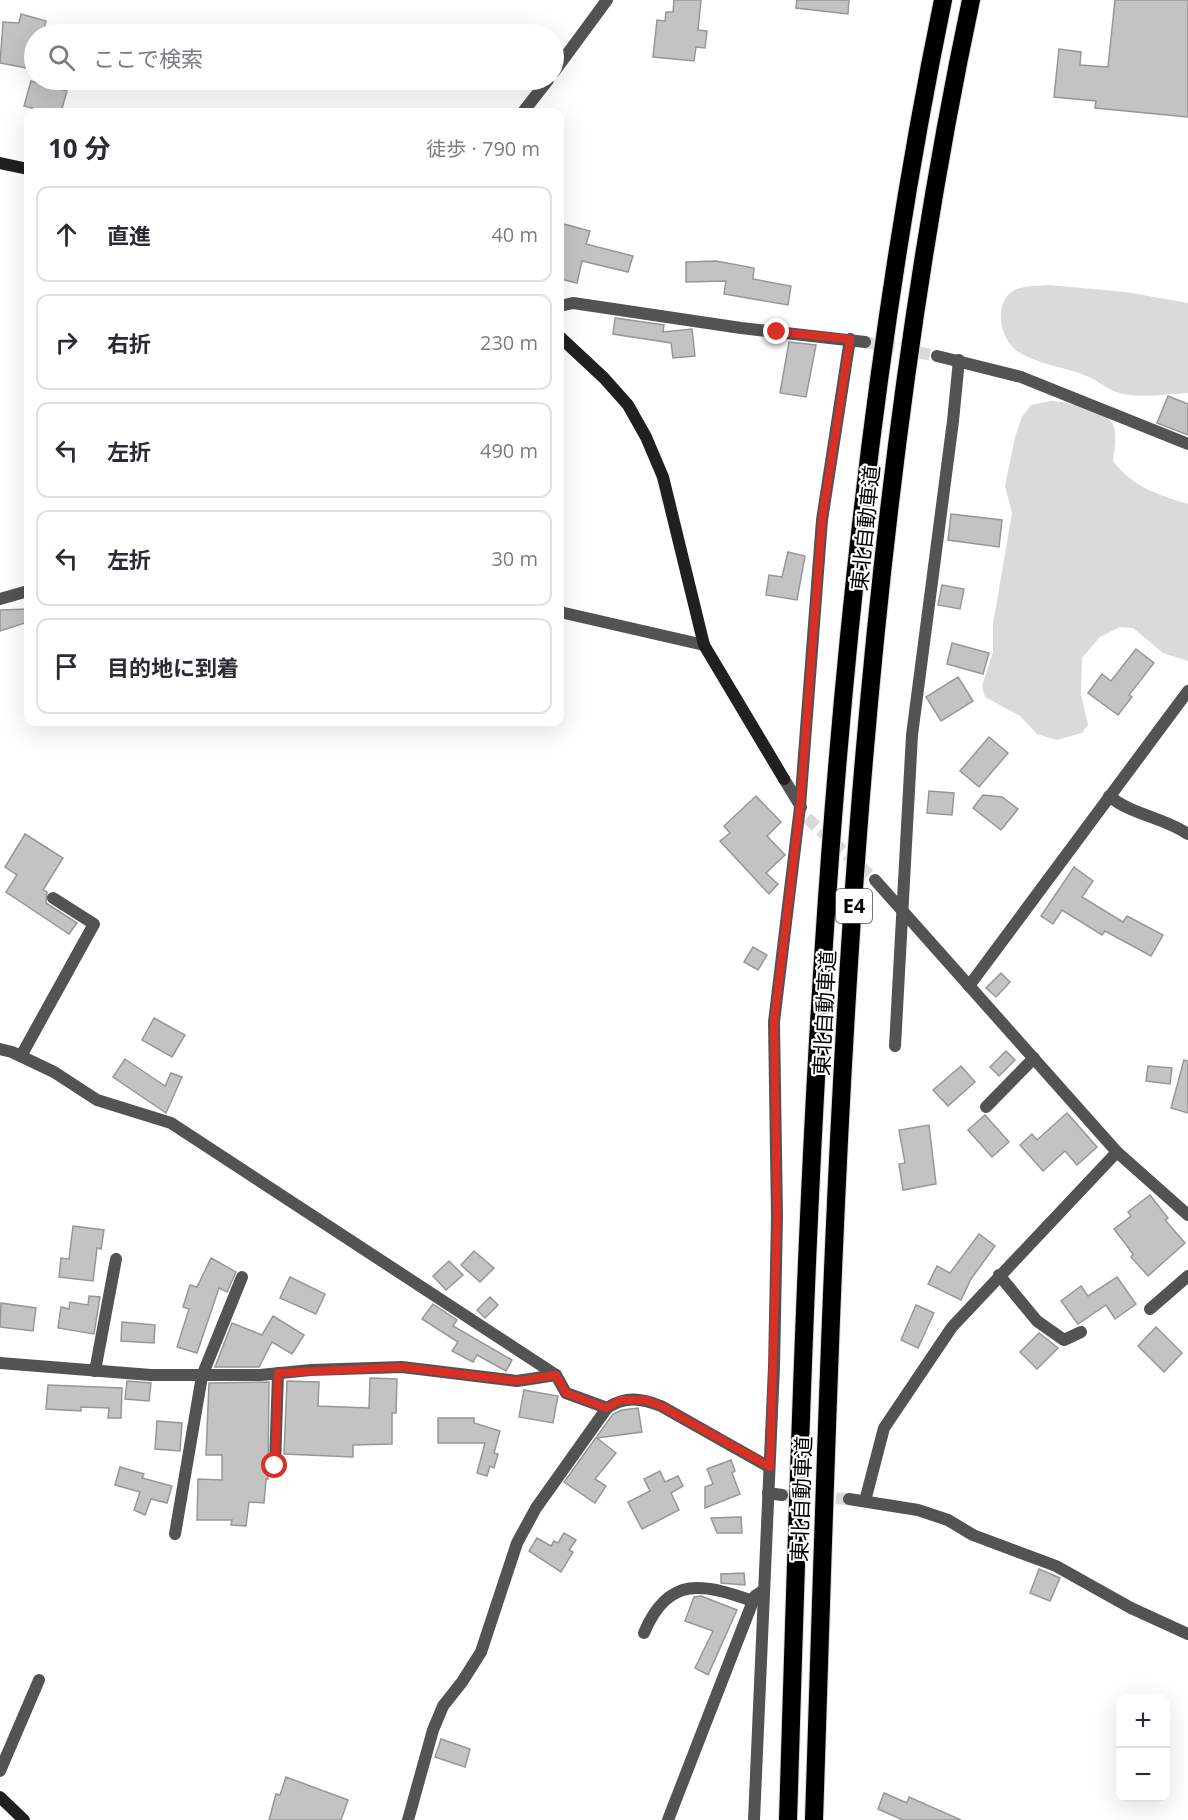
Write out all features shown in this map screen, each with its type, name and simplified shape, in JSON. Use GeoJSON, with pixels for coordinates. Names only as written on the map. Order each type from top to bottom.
{"type":"FeatureCollection","features":[{"type":"Feature","properties":{"kind":"highway","name":"東北自動車道"},"geometry":{"type":"LineString","coordinates":[[788,1820],[813,1123],[843,712],[864,505],[881,369],[910,172],[943,0]]}},
{"type":"Feature","properties":{"kind":"highway","name":"東北自動車道"},"geometry":{"type":"LineString","coordinates":[[814,1820],[833,1265],[849,986],[868,717],[908,368],[936,177],[971,0]]}},
{"type":"Feature","properties":{"kind":"street"},"geometry":{"type":"LineString","coordinates":[[564,58],[607,0]]}},
{"type":"Feature","properties":{"kind":"street"},"geometry":{"type":"LineString","coordinates":[[526,108],[540,90]]}},
{"type":"Feature","properties":{"kind":"street"},"geometry":{"type":"LineString","coordinates":[[0,163],[24,168]]}},
{"type":"Feature","properties":{"kind":"street"},"geometry":{"type":"LineString","coordinates":[[564,305],[573,303],[741,328],[865,342]]}},
{"type":"Feature","properties":{"kind":"street"},"geometry":{"type":"LineString","coordinates":[[754,1820],[770,1467],[777,1217],[774,1022],[800,807],[822,520],[850,339]]}},
{"type":"Feature","properties":{"kind":"street"},"geometry":{"type":"LineString","coordinates":[[564,341],[604,378],[628,405],[646,436],[663,477],[705,645],[807,818]]}},
{"type":"Feature","properties":{"kind":"street"},"geometry":{"type":"LineString","coordinates":[[937,356],[1021,377],[1188,444]]}},
{"type":"Feature","properties":{"kind":"street"},"geometry":{"type":"LineString","coordinates":[[895,1046],[912,735],[954,421],[959,360]]}},
{"type":"Feature","properties":{"kind":"street"},"geometry":{"type":"LineString","coordinates":[[0,599],[24,592]]}},
{"type":"Feature","properties":{"kind":"street"},"geometry":{"type":"LineString","coordinates":[[564,613],[705,645]]}},
{"type":"Feature","properties":{"kind":"street"},"geometry":{"type":"LineString","coordinates":[[969,986],[1188,691]]}},
{"type":"Feature","properties":{"kind":"street"},"geometry":{"type":"LineString","coordinates":[[1109,796],[1123,808],[1146,813],[1188,834]]}},
{"type":"Feature","properties":{"kind":"street"},"geometry":{"type":"LineString","coordinates":[[875,880],[904,909],[969,986],[1117,1152],[1188,1215]]}},
{"type":"Feature","properties":{"kind":"street"},"geometry":{"type":"LineString","coordinates":[[21,1056],[94,924],[53,898]]}},
{"type":"Feature","properties":{"kind":"street"},"geometry":{"type":"LineString","coordinates":[[0,1049],[54,1072],[97,1100],[171,1123],[556,1375],[566,1393],[606,1408]]}},
{"type":"Feature","properties":{"kind":"street"},"geometry":{"type":"LineString","coordinates":[[986,1107],[1034,1058]]}},
{"type":"Feature","properties":{"kind":"street"},"geometry":{"type":"LineString","coordinates":[[865,1501],[878,1446],[889,1420],[952,1327],[1117,1152]]}},
{"type":"Feature","properties":{"kind":"street"},"geometry":{"type":"LineString","coordinates":[[95,1371],[116,1259]]}},
{"type":"Feature","properties":{"kind":"street"},"geometry":{"type":"LineString","coordinates":[[999,1275],[1037,1321],[1064,1340],[1081,1332]]}},
{"type":"Feature","properties":{"kind":"street"},"geometry":{"type":"LineString","coordinates":[[1150,1309],[1188,1276]]}},
{"type":"Feature","properties":{"kind":"street"},"geometry":{"type":"LineString","coordinates":[[175,1534],[202,1376],[242,1277]]}},
{"type":"Feature","properties":{"kind":"street"},"geometry":{"type":"LineString","coordinates":[[0,1363],[95,1371],[202,1376],[402,1367],[517,1381],[556,1375]]}},
{"type":"Feature","properties":{"kind":"street"},"geometry":{"type":"LineString","coordinates":[[275,1466],[278,1373]]}},
{"type":"Feature","properties":{"kind":"street"},"geometry":{"type":"LineString","coordinates":[[408,1820],[433,1730],[443,1706],[481,1652],[517,1543],[536,1508],[606,1408],[621,1400],[645,1400],[661,1406],[770,1467]]}},
{"type":"Feature","properties":{"kind":"street"},"geometry":{"type":"LineString","coordinates":[[768,1493],[782,1495]]}},
{"type":"Feature","properties":{"kind":"street"},"geometry":{"type":"LineString","coordinates":[[849,1498],[918,1510],[948,1520],[973,1535],[1056,1566],[1131,1608],[1188,1634]]}},
{"type":"Feature","properties":{"kind":"street"},"geometry":{"type":"LineString","coordinates":[[644,1633],[662,1604],[681,1590],[698,1586],[719,1589],[753,1601]]}},
{"type":"Feature","properties":{"kind":"street"},"geometry":{"type":"LineString","coordinates":[[668,1820],[755,1596],[764,1590]]}},
{"type":"Feature","properties":{"kind":"street"},"geometry":{"type":"LineString","coordinates":[[0,1771],[39,1680]]}},
{"type":"Feature","properties":{"kind":"street"},"geometry":{"type":"LineString","coordinates":[[0,1797],[24,1820]]}},
{"type":"Feature","properties":{"kind":"shaded area"},"geometry":{"type":"Polygon","coordinates":[[[1049,285],[1126,292],[1188,303],[1188,393],[1148,396],[1119,393],[1087,376],[1036,360],[1017,351],[1011,346],[1003,330],[1001,313],[1003,304],[1007,297],[1017,289],[1049,285]]]}},
{"type":"Feature","properties":{"kind":"shaded area"},"geometry":{"type":"Polygon","coordinates":[[[1050,401],[1084,407],[1108,418],[1115,432],[1113,461],[1121,470],[1147,489],[1188,504],[1188,661],[1163,653],[1133,628],[1120,627],[1100,637],[1082,658],[1081,694],[1088,725],[1082,733],[1056,740],[1037,734],[1020,716],[985,697],[982,686],[993,652],[993,624],[1012,513],[1005,486],[1015,437],[1022,417],[1031,405],[1050,401]]]}},
{"type":"Feature","properties":{"kind":"building"},"geometry":{"type":"Polygon","coordinates":[[[674,0],[701,0],[698,30],[707,31],[705,48],[696,47],[694,61],[653,57],[657,20],[665,21],[666,12],[673,12],[674,0]]]}},
{"type":"Feature","properties":{"kind":"building"},"geometry":{"type":"Polygon","coordinates":[[[797,0],[849,0],[848,14],[796,8],[797,0]]]}},
{"type":"Feature","properties":{"kind":"building"},"geometry":{"type":"Polygon","coordinates":[[[1115,0],[1188,0],[1188,117],[1095,108],[1096,101],[1054,97],[1059,49],[1081,52],[1080,65],[1108,67],[1115,0]]]}},
{"type":"Feature","properties":{"kind":"building"},"geometry":{"type":"Polygon","coordinates":[[[21,14],[46,21],[45,24],[24,24],[24,67],[0,63],[3,22],[19,23],[21,14]]]}},
{"type":"Feature","properties":{"kind":"building"},"geometry":{"type":"Polygon","coordinates":[[[28,90],[67,91],[62,108],[24,106],[28,90]]]}},
{"type":"Feature","properties":{"kind":"building"},"geometry":{"type":"Polygon","coordinates":[[[564,224],[590,231],[586,244],[633,256],[628,272],[582,261],[577,283],[564,280],[564,224]]]}},
{"type":"Feature","properties":{"kind":"building"},"geometry":{"type":"Polygon","coordinates":[[[716,261],[754,268],[753,279],[791,286],[788,305],[724,294],[726,281],[686,282],[686,262],[716,261]]]}},
{"type":"Feature","properties":{"kind":"building"},"geometry":{"type":"Polygon","coordinates":[[[615,318],[664,325],[663,332],[692,329],[695,356],[673,358],[671,343],[613,334],[615,318]]]}},
{"type":"Feature","properties":{"kind":"building"},"geometry":{"type":"Polygon","coordinates":[[[789,342],[816,345],[806,397],[780,393],[789,342]]]}},
{"type":"Feature","properties":{"kind":"building"},"geometry":{"type":"Polygon","coordinates":[[[1168,396],[1188,404],[1188,435],[1157,423],[1168,396]]]}},
{"type":"Feature","properties":{"kind":"building"},"geometry":{"type":"Polygon","coordinates":[[[951,514],[1002,520],[999,547],[948,540],[951,514]]]}},
{"type":"Feature","properties":{"kind":"building"},"geometry":{"type":"Polygon","coordinates":[[[788,552],[805,556],[797,600],[766,595],[769,575],[782,577],[788,552]]]}},
{"type":"Feature","properties":{"kind":"building"},"geometry":{"type":"Polygon","coordinates":[[[942,585],[964,589],[960,609],[938,605],[942,585]]]}},
{"type":"Feature","properties":{"kind":"building"},"geometry":{"type":"Polygon","coordinates":[[[24,609],[24,623],[0,631],[0,610],[24,609]]]}},
{"type":"Feature","properties":{"kind":"building"},"geometry":{"type":"Polygon","coordinates":[[[952,643],[989,653],[983,674],[947,664],[952,643]]]}},
{"type":"Feature","properties":{"kind":"building"},"geometry":{"type":"Polygon","coordinates":[[[1136,649],[1154,663],[1129,695],[1132,697],[1118,715],[1088,693],[1102,674],[1111,681],[1136,649]]]}},
{"type":"Feature","properties":{"kind":"building"},"geometry":{"type":"Polygon","coordinates":[[[958,677],[973,701],[941,721],[926,697],[958,677]]]}},
{"type":"Feature","properties":{"kind":"building"},"geometry":{"type":"Polygon","coordinates":[[[989,737],[1008,753],[979,787],[960,771],[989,737]]]}},
{"type":"Feature","properties":{"kind":"building"},"geometry":{"type":"Polygon","coordinates":[[[929,791],[954,793],[952,815],[927,813],[929,791]]]}},
{"type":"Feature","properties":{"kind":"building"},"geometry":{"type":"Polygon","coordinates":[[[983,795],[1002,797],[1018,809],[1001,830],[973,808],[983,795]]]}},
{"type":"Feature","properties":{"kind":"building"},"geometry":{"type":"Polygon","coordinates":[[[756,796],[781,822],[767,836],[785,855],[766,873],[778,884],[769,894],[720,841],[730,833],[724,826],[756,796]]]}},
{"type":"Feature","properties":{"kind":"building"},"geometry":{"type":"Polygon","coordinates":[[[25,834],[63,858],[43,890],[47,892],[46,903],[77,923],[69,934],[6,892],[17,875],[5,867],[25,834]]]}},
{"type":"Feature","properties":{"kind":"building"},"geometry":{"type":"Polygon","coordinates":[[[1074,867],[1093,881],[1082,897],[1123,922],[1127,916],[1163,935],[1151,956],[1105,931],[1102,935],[1062,910],[1053,924],[1041,916],[1074,867]]]}},
{"type":"Feature","properties":{"kind":"building"},"geometry":{"type":"Polygon","coordinates":[[[753,947],[767,955],[758,970],[744,962],[753,947]]]}},
{"type":"Feature","properties":{"kind":"building"},"geometry":{"type":"Polygon","coordinates":[[[1001,973],[1010,982],[996,997],[986,988],[1001,973]]]}},
{"type":"Feature","properties":{"kind":"building"},"geometry":{"type":"Polygon","coordinates":[[[154,1018],[185,1035],[172,1057],[142,1040],[154,1018]]]}},
{"type":"Feature","properties":{"kind":"building"},"geometry":{"type":"Polygon","coordinates":[[[1006,1051],[1015,1060],[999,1076],[990,1067],[1006,1051]]]}},
{"type":"Feature","properties":{"kind":"building"},"geometry":{"type":"Polygon","coordinates":[[[125,1059],[165,1086],[171,1073],[182,1077],[166,1113],[113,1077],[125,1059]]]}},
{"type":"Feature","properties":{"kind":"building"},"geometry":{"type":"Polygon","coordinates":[[[1184,1060],[1188,1061],[1188,1113],[1171,1108],[1184,1060]]]}},
{"type":"Feature","properties":{"kind":"building"},"geometry":{"type":"Polygon","coordinates":[[[961,1066],[975,1082],[948,1106],[933,1090],[961,1066]]]}},
{"type":"Feature","properties":{"kind":"building"},"geometry":{"type":"Polygon","coordinates":[[[1148,1066],[1172,1068],[1170,1084],[1146,1081],[1148,1066]]]}},
{"type":"Feature","properties":{"kind":"building"},"geometry":{"type":"Polygon","coordinates":[[[1067,1113],[1097,1147],[1077,1165],[1065,1151],[1043,1171],[1020,1145],[1032,1134],[1037,1140],[1067,1113]]]}},
{"type":"Feature","properties":{"kind":"building"},"geometry":{"type":"Polygon","coordinates":[[[985,1115],[1009,1142],[992,1157],[968,1130],[985,1115]]]}},
{"type":"Feature","properties":{"kind":"building"},"geometry":{"type":"Polygon","coordinates":[[[929,1125],[936,1184],[903,1190],[899,1164],[905,1163],[899,1130],[929,1125]]]}},
{"type":"Feature","properties":{"kind":"building"},"geometry":{"type":"Polygon","coordinates":[[[1150,1195],[1168,1218],[1165,1220],[1185,1243],[1148,1276],[1131,1257],[1133,1254],[1114,1229],[1131,1216],[1128,1212],[1150,1195]]]}},
{"type":"Feature","properties":{"kind":"building"},"geometry":{"type":"Polygon","coordinates":[[[73,1226],[104,1230],[101,1249],[97,1248],[93,1281],[59,1277],[61,1258],[69,1259],[73,1226]]]}},
{"type":"Feature","properties":{"kind":"building"},"geometry":{"type":"Polygon","coordinates":[[[979,1234],[995,1246],[971,1279],[961,1300],[928,1284],[937,1266],[950,1273],[979,1234]]]}},
{"type":"Feature","properties":{"kind":"building"},"geometry":{"type":"Polygon","coordinates":[[[474,1251],[494,1268],[480,1282],[461,1265],[474,1251]]]}},
{"type":"Feature","properties":{"kind":"building"},"geometry":{"type":"Polygon","coordinates":[[[211,1258],[236,1272],[227,1292],[219,1288],[197,1353],[177,1347],[189,1309],[183,1307],[190,1285],[197,1287],[211,1258]]]}},
{"type":"Feature","properties":{"kind":"building"},"geometry":{"type":"Polygon","coordinates":[[[449,1261],[463,1275],[446,1290],[433,1276],[449,1261]]]}},
{"type":"Feature","properties":{"kind":"building"},"geometry":{"type":"Polygon","coordinates":[[[290,1277],[325,1294],[316,1314],[280,1298],[290,1277]]]}},
{"type":"Feature","properties":{"kind":"building"},"geometry":{"type":"Polygon","coordinates":[[[1117,1277],[1136,1304],[1115,1319],[1106,1305],[1078,1324],[1061,1301],[1081,1286],[1088,1296],[1117,1277]]]}},
{"type":"Feature","properties":{"kind":"building"},"geometry":{"type":"Polygon","coordinates":[[[89,1296],[100,1297],[94,1334],[58,1328],[61,1307],[69,1309],[70,1302],[88,1305],[89,1296]]]}},
{"type":"Feature","properties":{"kind":"building"},"geometry":{"type":"Polygon","coordinates":[[[490,1297],[498,1305],[485,1318],[477,1310],[490,1297]]]}},
{"type":"Feature","properties":{"kind":"building"},"geometry":{"type":"Polygon","coordinates":[[[1,1303],[36,1308],[33,1331],[0,1327],[1,1303]]]}},
{"type":"Feature","properties":{"kind":"building"},"geometry":{"type":"Polygon","coordinates":[[[433,1304],[457,1320],[453,1326],[512,1360],[506,1371],[477,1355],[473,1362],[452,1351],[458,1342],[422,1319],[433,1304]]]}},
{"type":"Feature","properties":{"kind":"building"},"geometry":{"type":"Polygon","coordinates":[[[916,1305],[934,1313],[918,1348],[901,1340],[916,1305]]]}},
{"type":"Feature","properties":{"kind":"building"},"geometry":{"type":"Polygon","coordinates":[[[273,1316],[304,1335],[292,1354],[272,1342],[259,1367],[215,1367],[232,1323],[262,1335],[273,1316]]]}},
{"type":"Feature","properties":{"kind":"building"},"geometry":{"type":"Polygon","coordinates":[[[122,1322],[155,1325],[154,1343],[121,1341],[122,1322]]]}},
{"type":"Feature","properties":{"kind":"building"},"geometry":{"type":"Polygon","coordinates":[[[1156,1327],[1182,1353],[1164,1372],[1138,1346],[1156,1327]]]}},
{"type":"Feature","properties":{"kind":"building"},"geometry":{"type":"Polygon","coordinates":[[[1039,1333],[1058,1348],[1037,1369],[1020,1352],[1039,1333]]]}},
{"type":"Feature","properties":{"kind":"building"},"geometry":{"type":"Polygon","coordinates":[[[370,1378],[397,1379],[396,1413],[392,1413],[392,1444],[353,1445],[353,1457],[284,1454],[287,1381],[319,1382],[318,1406],[369,1408],[370,1378]]]}},
{"type":"Feature","properties":{"kind":"building"},"geometry":{"type":"Polygon","coordinates":[[[127,1381],[151,1383],[149,1401],[125,1399],[127,1381]]]}},
{"type":"Feature","properties":{"kind":"building"},"geometry":{"type":"Polygon","coordinates":[[[269,1382],[268,1479],[266,1479],[264,1503],[249,1502],[246,1526],[231,1525],[232,1520],[197,1520],[198,1479],[222,1480],[222,1455],[206,1455],[209,1383],[269,1382]]]}},
{"type":"Feature","properties":{"kind":"building"},"geometry":{"type":"Polygon","coordinates":[[[48,1385],[122,1388],[121,1418],[108,1418],[109,1408],[81,1407],[81,1411],[46,1409],[48,1385]]]}},
{"type":"Feature","properties":{"kind":"building"},"geometry":{"type":"Polygon","coordinates":[[[524,1390],[558,1396],[553,1423],[519,1417],[524,1390]]]}},
{"type":"Feature","properties":{"kind":"building"},"geometry":{"type":"Polygon","coordinates":[[[638,1408],[642,1432],[597,1438],[616,1453],[595,1479],[606,1486],[595,1503],[564,1482],[613,1414],[638,1408]]]}},
{"type":"Feature","properties":{"kind":"building"},"geometry":{"type":"Polygon","coordinates":[[[438,1418],[474,1418],[474,1423],[500,1431],[494,1453],[498,1454],[494,1468],[490,1466],[487,1476],[477,1473],[485,1443],[438,1443],[438,1418]]]}},
{"type":"Feature","properties":{"kind":"building"},"geometry":{"type":"Polygon","coordinates":[[[157,1421],[182,1423],[180,1451],[155,1449],[157,1421]]]}},
{"type":"Feature","properties":{"kind":"building"},"geometry":{"type":"Polygon","coordinates":[[[731,1460],[735,1471],[732,1473],[740,1494],[705,1508],[705,1487],[713,1484],[707,1469],[731,1460]]]}},
{"type":"Feature","properties":{"kind":"building"},"geometry":{"type":"Polygon","coordinates":[[[120,1467],[144,1474],[142,1478],[172,1486],[167,1503],[151,1499],[145,1515],[134,1510],[140,1492],[115,1485],[120,1467]]]}},
{"type":"Feature","properties":{"kind":"building"},"geometry":{"type":"Polygon","coordinates":[[[660,1471],[665,1482],[678,1476],[683,1486],[671,1493],[679,1510],[642,1529],[628,1502],[650,1491],[644,1479],[660,1471]]]}},
{"type":"Feature","properties":{"kind":"building"},"geometry":{"type":"Polygon","coordinates":[[[741,1517],[742,1533],[717,1533],[711,1518],[741,1517]]]}},
{"type":"Feature","properties":{"kind":"building"},"geometry":{"type":"Polygon","coordinates":[[[564,1533],[576,1540],[569,1550],[573,1552],[561,1572],[529,1551],[537,1538],[551,1546],[554,1541],[558,1543],[564,1533]]]}},
{"type":"Feature","properties":{"kind":"building"},"geometry":{"type":"Polygon","coordinates":[[[1039,1569],[1060,1578],[1050,1601],[1030,1593],[1039,1569]]]}},
{"type":"Feature","properties":{"kind":"building"},"geometry":{"type":"Polygon","coordinates":[[[744,1573],[745,1585],[721,1583],[721,1574],[744,1573]]]}},
{"type":"Feature","properties":{"kind":"building"},"geometry":{"type":"Polygon","coordinates":[[[701,1596],[737,1610],[708,1675],[695,1668],[713,1631],[685,1621],[694,1597],[701,1596]]]}},
{"type":"Feature","properties":{"kind":"building"},"geometry":{"type":"Polygon","coordinates":[[[441,1739],[470,1749],[465,1767],[435,1757],[441,1739]]]}},
{"type":"Feature","properties":{"kind":"building"},"geometry":{"type":"Polygon","coordinates":[[[286,1777],[348,1800],[341,1820],[269,1820],[276,1794],[280,1795],[286,1777]]]}},
{"type":"Feature","properties":{"kind":"building"},"geometry":{"type":"Polygon","coordinates":[[[884,1793],[907,1803],[909,1797],[961,1820],[903,1820],[878,1809],[884,1793]]]}},
{"type":"Feature","properties":{"kind":"tunnel"},"geometry":{"type":"LineString","coordinates":[[865,342],[937,356]]}},
{"type":"Feature","properties":{"kind":"tunnel"},"geometry":{"type":"LineString","coordinates":[[807,818],[875,880]]}},
{"type":"Feature","properties":{"kind":"tunnel"},"geometry":{"type":"LineString","coordinates":[[782,1495],[849,1499]]}},
{"type":"Feature","properties":{"kind":"route"},"geometry":{"type":"LineString","coordinates":[[275,1466],[278,1373],[402,1367],[517,1381],[556,1375],[566,1393],[606,1408],[616,1401],[633,1399],[645,1400],[661,1406],[770,1467],[777,1217],[774,1022],[800,807],[822,520],[850,339],[777,332]]}}]}
